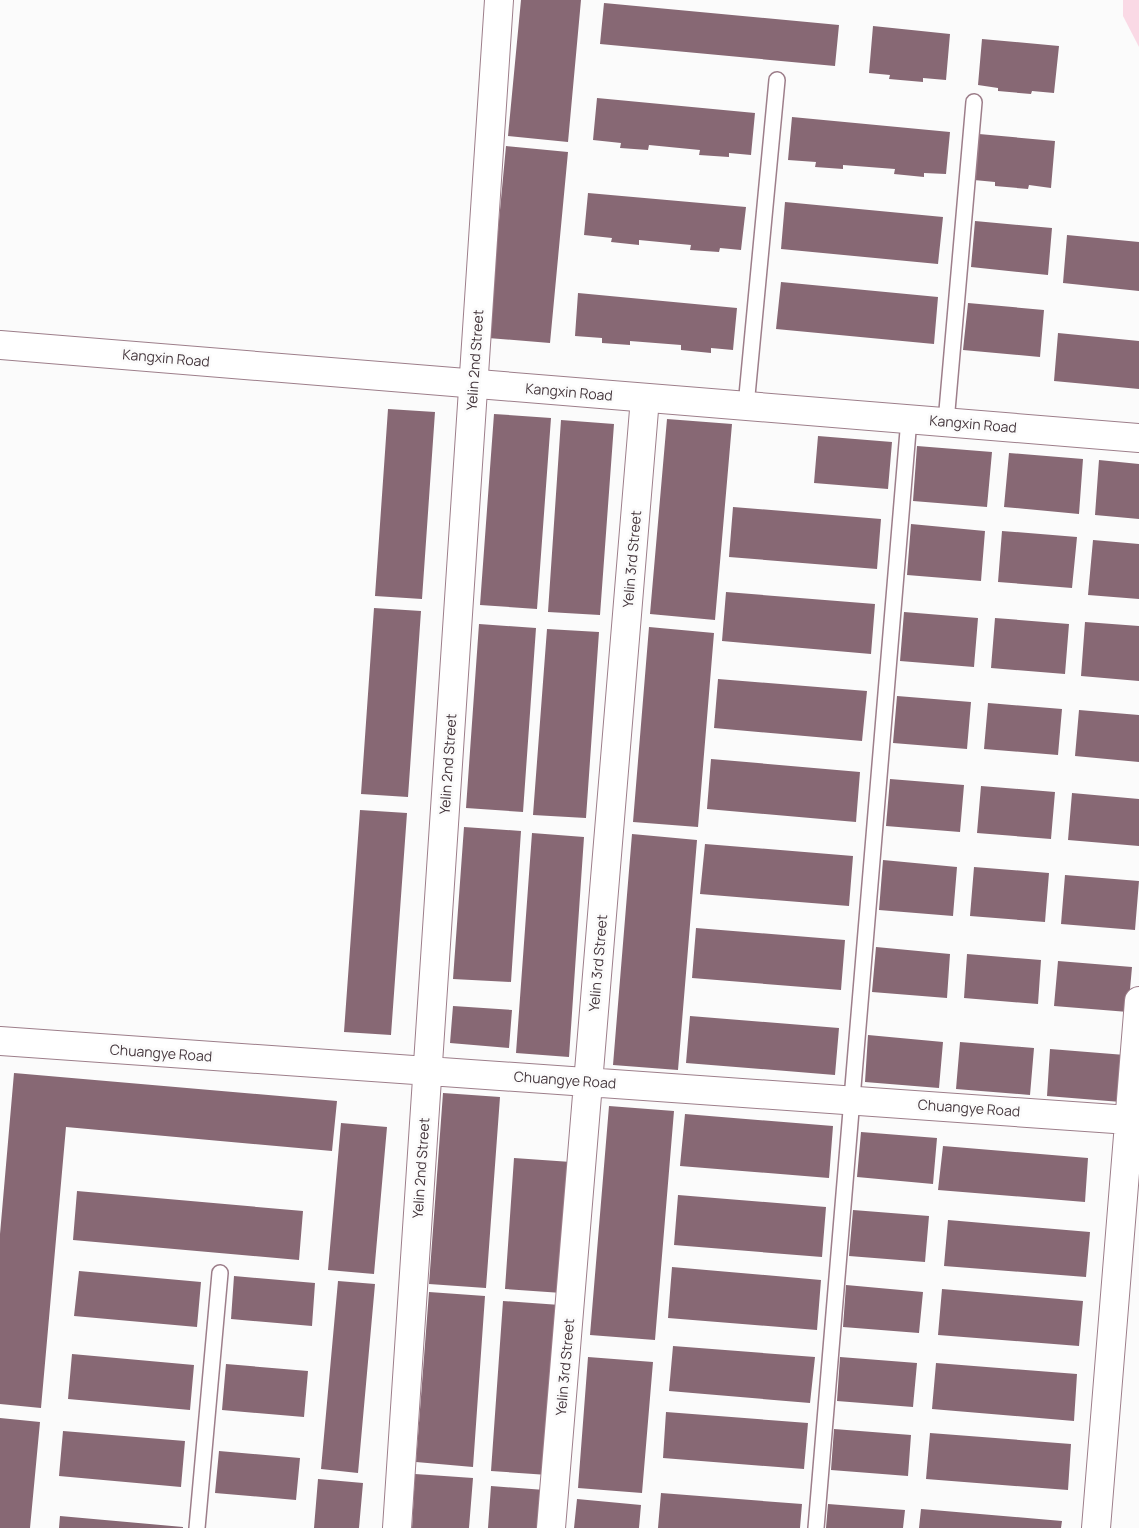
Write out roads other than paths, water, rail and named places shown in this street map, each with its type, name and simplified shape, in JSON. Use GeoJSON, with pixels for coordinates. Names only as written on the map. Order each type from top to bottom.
{"type":"FeatureCollection","features":[{"type":"Feature","properties":{"kind":"street","name":"Yelin 2nd Street"},"geometry":{"type":"LineString","coordinates":[[397,1528],[499,0]]}},
{"type":"Feature","properties":{"kind":"street","name":"Kangxin Road"},"geometry":{"type":"LineString","coordinates":[[0,345],[1139,438]]}},
{"type":"Feature","properties":{"kind":"street","name":"Yelin 3rd Street"},"geometry":{"type":"LineString","coordinates":[[551,1528],[645,398]]}},
{"type":"Feature","properties":{"kind":"street"},"geometry":{"type":"LineString","coordinates":[[1096,1528],[1139,1001]]}},
{"type":"Feature","properties":{"kind":"street","name":"Chuangye Road"},"geometry":{"type":"LineString","coordinates":[[0,1042],[1129,1120]]}},
{"type":"Feature","properties":{"kind":"lane"},"geometry":{"type":"LineString","coordinates":[[746,406],[777,80]]}},
{"type":"Feature","properties":{"kind":"lane"},"geometry":{"type":"LineString","coordinates":[[946,422],[974,102]]}},
{"type":"Feature","properties":{"kind":"lane"},"geometry":{"type":"LineString","coordinates":[[816,1528],[909,419]]}},
{"type":"Feature","properties":{"kind":"lane"},"geometry":{"type":"LineString","coordinates":[[197,1528],[220,1273]]}}]}
